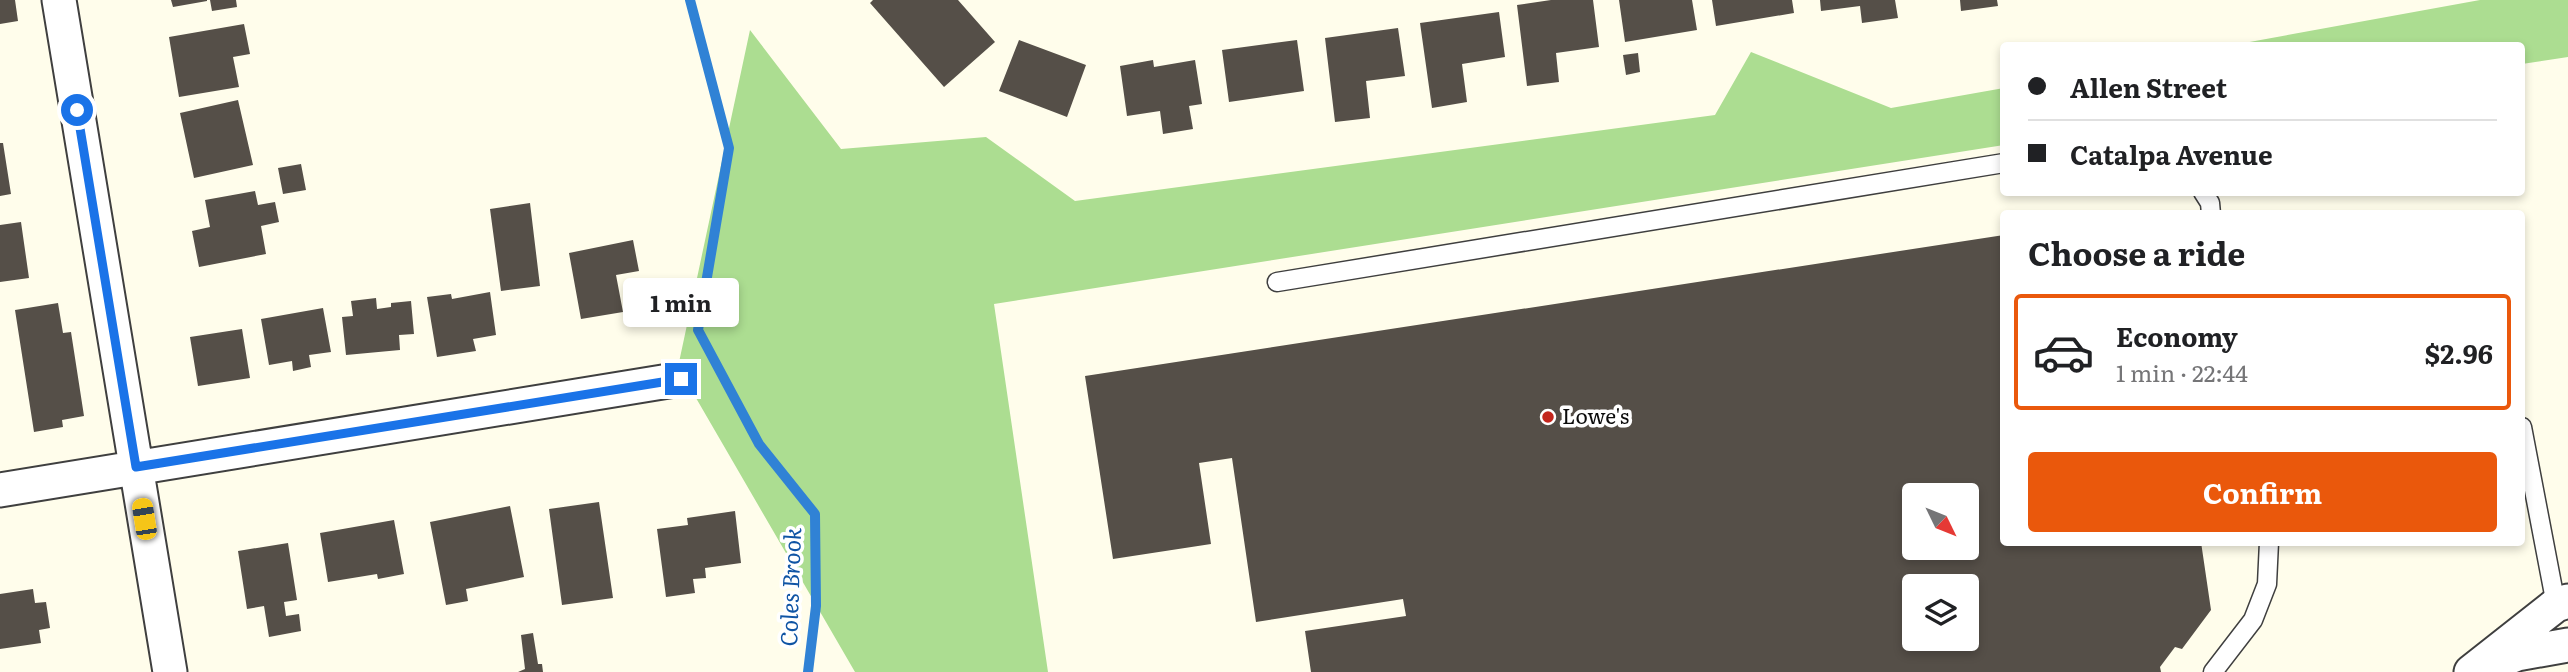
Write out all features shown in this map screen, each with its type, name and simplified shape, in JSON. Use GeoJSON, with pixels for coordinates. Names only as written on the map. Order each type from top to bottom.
{"type":"FeatureCollection","features":[{"type":"Feature","properties":{"kind":"street"},"geometry":{"type":"LineString","coordinates":[[59,0],[170,672]]}},
{"type":"Feature","properties":{"kind":"street"},"geometry":{"type":"LineString","coordinates":[[0,490],[681,379]]}},
{"type":"Feature","properties":{"kind":"street"},"geometry":{"type":"LineString","coordinates":[[2473,672],[2562,603]]}},
{"type":"Feature","properties":{"kind":"street"},"geometry":{"type":"LineString","coordinates":[[2473,672],[2517,654],[2568,645]]}},
{"type":"Feature","properties":{"kind":"lane"},"geometry":{"type":"LineString","coordinates":[[1277,282],[2000,164]]}},
{"type":"Feature","properties":{"kind":"lane"},"geometry":{"type":"LineString","coordinates":[[2525,440],[2562,603]]}},
{"type":"Feature","properties":{"kind":"lane"},"geometry":{"type":"LineString","coordinates":[[2213,672],[2253,620],[2267,584],[2269,546]]}},
{"type":"Feature","properties":{"kind":"green space"},"geometry":{"type":"Polygon","coordinates":[[[2480,0],[2568,0],[2568,57],[2525,64],[2525,42],[2249,42],[2480,0]]]}},
{"type":"Feature","properties":{"kind":"green space"},"geometry":{"type":"Polygon","coordinates":[[[750,30],[841,149],[986,137],[1075,201],[1715,115],[1751,52],[1891,108],[2000,89],[2000,146],[994,304],[1048,672],[855,672],[678,367],[750,30]]]}},
{"type":"Feature","properties":{"kind":"building"},"geometry":{"type":"Polygon","coordinates":[[[0,0],[15,0],[18,21],[0,24],[0,0]]]}},
{"type":"Feature","properties":{"kind":"building"},"geometry":{"type":"Polygon","coordinates":[[[171,0],[207,0],[207,1],[173,7],[171,0]]]}},
{"type":"Feature","properties":{"kind":"building"},"geometry":{"type":"Polygon","coordinates":[[[210,0],[236,0],[237,7],[212,11],[210,0]]]}},
{"type":"Feature","properties":{"kind":"building"},"geometry":{"type":"Polygon","coordinates":[[[873,0],[958,0],[995,42],[944,87],[870,3],[873,0]]]}},
{"type":"Feature","properties":{"kind":"building"},"geometry":{"type":"Polygon","coordinates":[[[1551,0],[1593,0],[1599,47],[1556,53],[1559,82],[1527,86],[1517,5],[1551,0]]]}},
{"type":"Feature","properties":{"kind":"building"},"geometry":{"type":"Polygon","coordinates":[[[1619,0],[1692,0],[1697,30],[1625,42],[1619,0]]]}},
{"type":"Feature","properties":{"kind":"building"},"geometry":{"type":"Polygon","coordinates":[[[1712,0],[1792,0],[1794,13],[1716,26],[1712,0]]]}},
{"type":"Feature","properties":{"kind":"building"},"geometry":{"type":"Polygon","coordinates":[[[1820,0],[1895,0],[1898,18],[1862,23],[1860,6],[1821,11],[1820,0]]]}},
{"type":"Feature","properties":{"kind":"building"},"geometry":{"type":"Polygon","coordinates":[[[1960,0],[1997,0],[1998,6],[1961,11],[1960,0]]]}},
{"type":"Feature","properties":{"kind":"building"},"geometry":{"type":"Polygon","coordinates":[[[1499,12],[1505,57],[1462,64],[1467,102],[1432,108],[1420,23],[1499,12]]]}},
{"type":"Feature","properties":{"kind":"building"},"geometry":{"type":"Polygon","coordinates":[[[244,24],[250,54],[233,57],[239,87],[179,97],[169,37],[244,24]]]}},
{"type":"Feature","properties":{"kind":"building"},"geometry":{"type":"Polygon","coordinates":[[[1398,28],[1405,76],[1366,81],[1370,118],[1335,122],[1325,38],[1398,28]]]}},
{"type":"Feature","properties":{"kind":"building"},"geometry":{"type":"Polygon","coordinates":[[[1019,40],[1086,65],[1067,117],[999,91],[1019,40]]]}},
{"type":"Feature","properties":{"kind":"building"},"geometry":{"type":"Polygon","coordinates":[[[1297,40],[1304,91],[1229,102],[1222,50],[1297,40]]]}},
{"type":"Feature","properties":{"kind":"building"},"geometry":{"type":"Polygon","coordinates":[[[1638,53],[1640,72],[1626,75],[1623,55],[1638,53]]]}},
{"type":"Feature","properties":{"kind":"building"},"geometry":{"type":"Polygon","coordinates":[[[1153,60],[1154,67],[1195,60],[1202,104],[1189,106],[1193,129],[1163,134],[1160,111],[1127,116],[1120,66],[1153,60]]]}},
{"type":"Feature","properties":{"kind":"building"},"geometry":{"type":"Polygon","coordinates":[[[238,100],[253,165],[194,178],[180,113],[238,100]]]}},
{"type":"Feature","properties":{"kind":"building"},"geometry":{"type":"Polygon","coordinates":[[[0,143],[3,143],[11,194],[0,196],[0,143]]]}},
{"type":"Feature","properties":{"kind":"building"},"geometry":{"type":"Polygon","coordinates":[[[301,164],[306,190],[283,194],[278,168],[301,164]]]}},
{"type":"Feature","properties":{"kind":"building"},"geometry":{"type":"Polygon","coordinates":[[[255,191],[258,205],[275,202],[279,222],[261,226],[266,254],[199,267],[192,231],[210,227],[205,200],[255,191]]]}},
{"type":"Feature","properties":{"kind":"building"},"geometry":{"type":"Polygon","coordinates":[[[530,203],[540,286],[501,291],[490,209],[530,203]]]}},
{"type":"Feature","properties":{"kind":"building"},"geometry":{"type":"Polygon","coordinates":[[[21,222],[29,278],[0,282],[0,225],[21,222]]]}},
{"type":"Feature","properties":{"kind":"building","name":"Lowe's"},"geometry":{"type":"Polygon","coordinates":[[[2000,236],[2000,546],[2202,546],[2211,610],[2182,649],[2175,647],[2160,667],[2161,672],[1311,672],[1305,631],[1406,616],[1403,599],[1256,622],[1232,458],[1199,463],[1211,544],[1113,559],[1085,376],[2000,236]]]}},
{"type":"Feature","properties":{"kind":"building"},"geometry":{"type":"Polygon","coordinates":[[[633,240],[639,271],[616,275],[623,312],[581,319],[569,253],[633,240]]]}},
{"type":"Feature","properties":{"kind":"building"},"geometry":{"type":"Polygon","coordinates":[[[490,292],[496,335],[473,339],[476,351],[437,357],[427,297],[451,294],[452,299],[490,292]]]}},
{"type":"Feature","properties":{"kind":"building"},"geometry":{"type":"Polygon","coordinates":[[[376,298],[377,309],[391,307],[391,303],[411,301],[414,334],[399,335],[400,350],[346,355],[342,317],[353,316],[351,301],[376,298]]]}},
{"type":"Feature","properties":{"kind":"building"},"geometry":{"type":"Polygon","coordinates":[[[58,303],[63,333],[71,332],[84,416],[62,420],[63,427],[34,432],[15,310],[58,303]]]}},
{"type":"Feature","properties":{"kind":"building"},"geometry":{"type":"Polygon","coordinates":[[[323,308],[331,352],[309,355],[311,367],[293,371],[292,361],[269,365],[261,319],[323,308]]]}},
{"type":"Feature","properties":{"kind":"building"},"geometry":{"type":"Polygon","coordinates":[[[242,329],[250,378],[198,386],[190,337],[242,329]]]}},
{"type":"Feature","properties":{"kind":"building"},"geometry":{"type":"Polygon","coordinates":[[[599,502],[613,598],[562,605],[549,509],[599,502]]]}},
{"type":"Feature","properties":{"kind":"building"},"geometry":{"type":"Polygon","coordinates":[[[510,506],[524,577],[466,589],[468,601],[446,605],[430,522],[510,506]]]}},
{"type":"Feature","properties":{"kind":"building"},"geometry":{"type":"Polygon","coordinates":[[[735,511],[741,563],[705,568],[706,578],[693,579],[695,593],[666,597],[657,529],[688,525],[687,518],[735,511]]]}},
{"type":"Feature","properties":{"kind":"building"},"geometry":{"type":"Polygon","coordinates":[[[394,520],[404,574],[378,579],[377,574],[328,582],[320,533],[394,520]]]}},
{"type":"Feature","properties":{"kind":"building"},"geometry":{"type":"Polygon","coordinates":[[[288,543],[297,600],[284,602],[286,616],[299,614],[301,631],[269,637],[264,606],[247,609],[238,551],[288,543]]]}},
{"type":"Feature","properties":{"kind":"building"},"geometry":{"type":"Polygon","coordinates":[[[33,589],[35,603],[46,602],[50,628],[39,630],[41,643],[0,649],[0,594],[33,589]]]}},
{"type":"Feature","properties":{"kind":"building"},"geometry":{"type":"Polygon","coordinates":[[[533,633],[538,664],[542,664],[543,672],[518,672],[525,669],[521,635],[533,633]]]}},
{"type":"Feature","properties":{"kind":"waterway","name":"Coles Brook"},"geometry":{"type":"LineString","coordinates":[[690,0],[729,148],[698,330],[759,444],[815,514],[816,606],[808,672]]}},
{"type":"Feature","properties":{"kind":"place","name":"Lowe's"},"geometry":{"type":"Point","coordinates":[1548,417]}},
{"type":"Feature","properties":{"kind":"route"},"geometry":{"type":"LineString","coordinates":[[77,110],[136,467],[681,379]]}}]}
